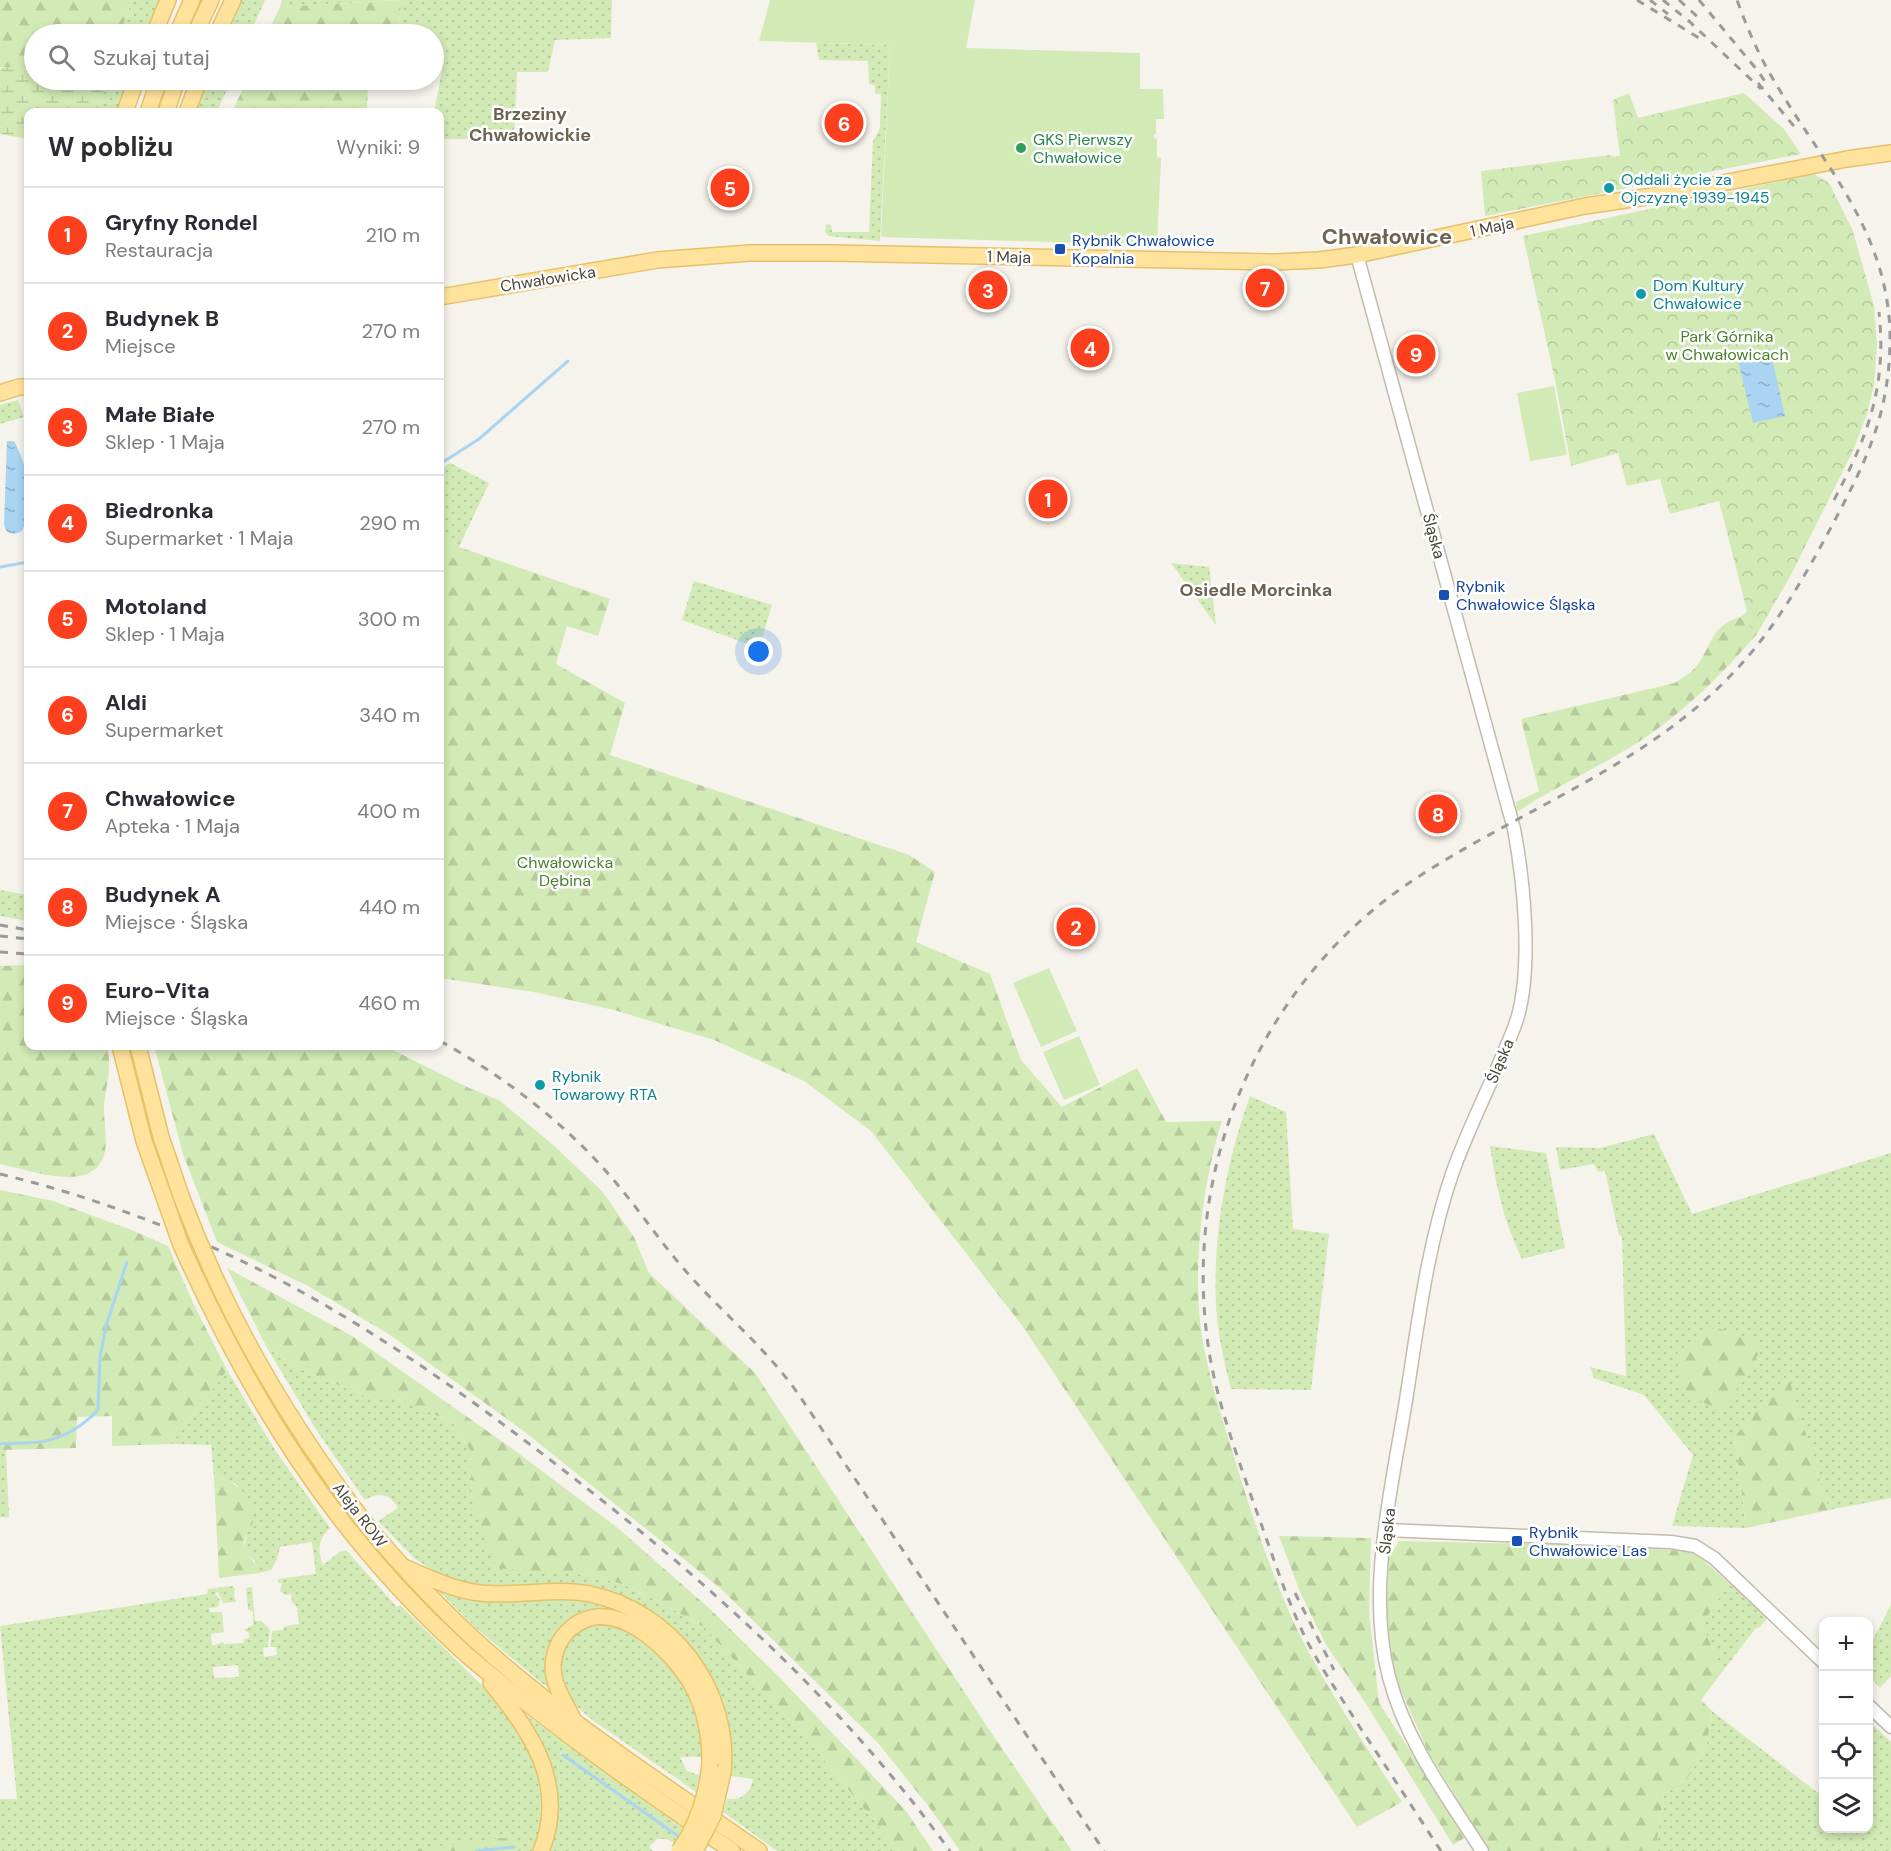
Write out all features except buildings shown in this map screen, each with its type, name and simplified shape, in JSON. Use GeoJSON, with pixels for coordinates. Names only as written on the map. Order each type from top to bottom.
{"type":"FeatureCollection","features":[{"type":"Feature","properties":{"kind":"main road"},"geometry":{"type":"LineString","coordinates":[[158,24],[168,0]]}},
{"type":"Feature","properties":{"kind":"main road"},"geometry":{"type":"LineString","coordinates":[[181,24],[192,0]]}},
{"type":"Feature","properties":{"kind":"main road"},"geometry":{"type":"LineString","coordinates":[[200,24],[211,0]]}},
{"type":"Feature","properties":{"kind":"main road"},"geometry":{"type":"LineString","coordinates":[[222,24],[233,0]]}},
{"type":"Feature","properties":{"kind":"main road"},"geometry":{"type":"LineString","coordinates":[[126,108],[133,90]]}},
{"type":"Feature","properties":{"kind":"main road"},"geometry":{"type":"LineString","coordinates":[[149,108],[156,90]]}},
{"type":"Feature","properties":{"kind":"main road"},"geometry":{"type":"LineString","coordinates":[[167,108],[174,90]]}},
{"type":"Feature","properties":{"kind":"main road"},"geometry":{"type":"LineString","coordinates":[[188,108],[195,90]]}},
{"type":"Feature","properties":{"kind":"main road","name":"1 Maja"},"geometry":{"type":"LineString","coordinates":[[657,260],[750,253],[832,253],[1283,262],[1319,260],[1357,255],[1585,206],[1666,194],[1847,159],[1891,153]]}},
{"type":"Feature","properties":{"kind":"main road","name":"Chwałowicka"},"geometry":{"type":"LineString","coordinates":[[444,296],[657,260]]}},
{"type":"Feature","properties":{"kind":"main road"},"geometry":{"type":"LineString","coordinates":[[0,393],[24,384]]}},
{"type":"Feature","properties":{"kind":"main road","name":"Aleja ROW"},"geometry":{"type":"LineString","coordinates":[[121,1050],[154,1173],[181,1245],[207,1302],[237,1361],[278,1431],[356,1540],[418,1608],[474,1661],[579,1744],[732,1851]]}},
{"type":"Feature","properties":{"kind":"main road","name":"Aleja ROW"},"geometry":{"type":"LineString","coordinates":[[139,1050],[152,1104],[175,1179],[199,1245],[223,1297],[248,1346],[291,1419],[330,1477],[369,1528],[402,1566],[476,1641],[574,1720],[759,1851]]}},
{"type":"Feature","properties":{"kind":"main road"},"geometry":{"type":"LineString","coordinates":[[402,1566],[465,1591],[495,1594],[561,1591],[587,1594],[617,1602],[646,1617],[682,1647],[706,1684],[721,1727],[724,1760],[712,1816],[695,1851]]}},
{"type":"Feature","properties":{"kind":"main road"},"geometry":{"type":"LineString","coordinates":[[574,1720],[554,1677],[553,1668],[557,1647],[568,1631],[583,1621],[598,1617],[615,1619],[650,1635],[667,1651],[694,1689],[705,1717],[710,1745],[710,1762],[703,1805],[691,1832],[679,1851]]}},
{"type":"Feature","properties":{"kind":"main road"},"geometry":{"type":"LineString","coordinates":[[474,1661],[519,1718],[540,1754],[547,1780],[550,1807],[548,1826],[541,1851]]}},
{"type":"Feature","properties":{"kind":"street","name":"Śląska"},"geometry":{"type":"LineString","coordinates":[[1357,255],[1514,829],[1521,885],[1525,955],[1523,993],[1517,1019],[1455,1165],[1434,1235],[1386,1530],[1382,1578],[1381,1626],[1384,1653],[1392,1688],[1404,1721],[1419,1754],[1482,1851]]}},
{"type":"Feature","properties":{"kind":"street"},"geometry":{"type":"LineString","coordinates":[[1386,1530],[1671,1542],[1695,1546],[1714,1558],[1819,1658]]}},
{"type":"Feature","properties":{"kind":"street"},"geometry":{"type":"LineString","coordinates":[[1873,1709],[1891,1727]]}},
{"type":"Feature","properties":{"kind":"green space"},"geometry":{"type":"Polygon","coordinates":[[[0,0],[132,0],[124,24],[24,24],[24,68],[0,67],[0,0]]]}},
{"type":"Feature","properties":{"kind":"green space"},"geometry":{"type":"Polygon","coordinates":[[[132,0],[163,0],[152,24],[124,24],[132,0]]]}},
{"type":"Feature","properties":{"kind":"green space"},"geometry":{"type":"Polygon","coordinates":[[[239,0],[265,0],[254,24],[228,24],[239,0]]]}},
{"type":"Feature","properties":{"kind":"green space"},"geometry":{"type":"Polygon","coordinates":[[[282,0],[397,0],[280,7],[282,0]]]}},
{"type":"Feature","properties":{"kind":"green space"},"geometry":{"type":"Polygon","coordinates":[[[401,0],[612,0],[611,38],[555,40],[548,72],[517,72],[514,139],[444,139],[444,108],[435,108],[438,90],[444,90],[444,24],[400,24],[401,0]]]}},
{"type":"Feature","properties":{"kind":"green space"},"geometry":{"type":"Polygon","coordinates":[[[401,0],[400,24],[272,24],[280,7],[401,0]]]}},
{"type":"Feature","properties":{"kind":"green space","name":"GKS Pierwszy Chwałowice"},"geometry":{"type":"Polygon","coordinates":[[[770,0],[975,0],[966,48],[1140,53],[1140,89],[1163,89],[1164,119],[1156,119],[1156,134],[1154,134],[1154,138],[1157,139],[1157,157],[1161,158],[1157,245],[881,237],[890,45],[759,41],[770,0]]]}},
{"type":"Feature","properties":{"kind":"green space"},"geometry":{"type":"Polygon","coordinates":[[[816,43],[890,45],[880,241],[828,236],[825,231],[826,225],[829,224],[832,232],[869,232],[873,141],[880,128],[881,94],[875,94],[875,85],[869,84],[868,61],[819,60],[816,43]]]}},
{"type":"Feature","properties":{"kind":"green space"},"geometry":{"type":"Polygon","coordinates":[[[4,67],[24,68],[24,90],[104,90],[99,108],[24,108],[24,138],[0,134],[0,69],[4,67]]]}},
{"type":"Feature","properties":{"kind":"green space"},"geometry":{"type":"Polygon","coordinates":[[[104,90],[128,90],[121,108],[99,108],[104,90]]]}},
{"type":"Feature","properties":{"kind":"green space"},"geometry":{"type":"Polygon","coordinates":[[[201,90],[227,90],[219,108],[194,108],[201,90]]]}},
{"type":"Feature","properties":{"kind":"green space"},"geometry":{"type":"Polygon","coordinates":[[[242,90],[368,90],[367,108],[234,108],[242,90]]]}},
{"type":"Feature","properties":{"kind":"green space"},"geometry":{"type":"Polygon","coordinates":[[[1629,93],[1638,118],[1744,93],[1784,129],[1801,154],[1485,216],[1481,171],[1610,155],[1620,156],[1613,100],[1629,93]]]}},
{"type":"Feature","properties":{"kind":"green space","name":"Park Górnika w Chwałowicach"},"geometry":{"type":"Polygon","coordinates":[[[1814,174],[1829,183],[1853,231],[1874,306],[1877,345],[1874,385],[1867,414],[1852,453],[1792,573],[1757,634],[1741,617],[1747,611],[1719,501],[1670,514],[1660,479],[1627,486],[1618,453],[1571,466],[1555,380],[1523,236],[1814,174]]]}},
{"type":"Feature","properties":{"kind":"green space"},"geometry":{"type":"Polygon","coordinates":[[[1554,386],[1567,455],[1530,461],[1517,393],[1554,386]]]}},
{"type":"Feature","properties":{"kind":"green space"},"geometry":{"type":"Polygon","coordinates":[[[18,400],[24,417],[0,424],[0,405],[18,400]]]}},
{"type":"Feature","properties":{"kind":"green space"},"geometry":{"type":"Polygon","coordinates":[[[450,463],[489,483],[459,547],[444,534],[444,467],[450,463]]]}},
{"type":"Feature","properties":{"kind":"green space","name":"Chwałowicka Dębina"},"geometry":{"type":"Polygon","coordinates":[[[444,534],[459,547],[610,599],[598,636],[567,626],[556,664],[625,703],[610,755],[909,855],[935,872],[916,942],[990,974],[1021,1060],[1062,1107],[1137,1068],[1166,1122],[1222,1121],[1204,1201],[1198,1260],[1200,1317],[1213,1387],[1255,1522],[1294,1623],[1332,1692],[1402,1802],[1357,1827],[1021,1324],[871,1131],[804,1081],[714,1040],[614,1010],[534,992],[444,979],[444,534]]]}},
{"type":"Feature","properties":{"kind":"green space"},"geometry":{"type":"Polygon","coordinates":[[[1171,563],[1209,567],[1216,624],[1215,624],[1171,563]]]}},
{"type":"Feature","properties":{"kind":"green space"},"geometry":{"type":"Polygon","coordinates":[[[694,581],[772,605],[759,648],[682,620],[694,581]]]}},
{"type":"Feature","properties":{"kind":"green space"},"geometry":{"type":"Polygon","coordinates":[[[1741,617],[1757,634],[1692,700],[1649,735],[1517,812],[1516,802],[1539,791],[1521,719],[1675,683],[1698,664],[1722,626],[1741,617]]]}},
{"type":"Feature","properties":{"kind":"green space"},"geometry":{"type":"Polygon","coordinates":[[[0,890],[24,894],[24,920],[0,916],[0,890]]]}},
{"type":"Feature","properties":{"kind":"green space"},"geometry":{"type":"Polygon","coordinates":[[[24,965],[24,1050],[108,1050],[109,1071],[104,1109],[105,1150],[97,1167],[86,1174],[73,1177],[58,1176],[0,1164],[0,966],[24,965]]]}},
{"type":"Feature","properties":{"kind":"green space"},"geometry":{"type":"Polygon","coordinates":[[[1049,968],[1077,1031],[1041,1047],[1013,983],[1049,968]]]}},
{"type":"Feature","properties":{"kind":"green space"},"geometry":{"type":"Polygon","coordinates":[[[1079,1036],[1100,1085],[1064,1100],[1043,1052],[1079,1036]]]}},
{"type":"Feature","properties":{"kind":"green space"},"geometry":{"type":"Polygon","coordinates":[[[155,1050],[393,1050],[469,1088],[499,1100],[552,1144],[602,1191],[634,1237],[649,1273],[755,1373],[986,1725],[1072,1851],[960,1851],[930,1808],[878,1743],[720,1588],[521,1429],[387,1333],[308,1286],[217,1242],[183,1154],[155,1050]]]}},
{"type":"Feature","properties":{"kind":"green space"},"geometry":{"type":"Polygon","coordinates":[[[1250,1096],[1286,1112],[1293,1229],[1329,1234],[1311,1390],[1231,1389],[1223,1357],[1216,1303],[1219,1224],[1234,1147],[1250,1096]]]}},
{"type":"Feature","properties":{"kind":"green space"},"geometry":{"type":"Polygon","coordinates":[[[1654,1134],[1692,1214],[1891,1153],[1891,1498],[1829,1510],[1788,1376],[1735,1436],[1746,1528],[1672,1526],[1693,1455],[1644,1395],[1594,1378],[1590,1367],[1626,1376],[1622,1236],[1619,1235],[1605,1171],[1598,1172],[1594,1164],[1560,1170],[1556,1147],[1600,1148],[1654,1134]]]}},
{"type":"Feature","properties":{"kind":"green space"},"geometry":{"type":"Polygon","coordinates":[[[1490,1146],[1546,1153],[1565,1248],[1522,1259],[1501,1204],[1490,1146]]]}},
{"type":"Feature","properties":{"kind":"green space"},"geometry":{"type":"Polygon","coordinates":[[[0,1190],[53,1201],[168,1246],[194,1305],[227,1370],[171,1444],[112,1446],[112,1416],[77,1417],[76,1448],[0,1450],[0,1190]]]}},
{"type":"Feature","properties":{"kind":"green space"},"geometry":{"type":"Polygon","coordinates":[[[227,1268],[352,1336],[510,1447],[619,1529],[710,1609],[782,1680],[906,1811],[933,1851],[899,1851],[815,1749],[704,1627],[622,1584],[586,1575],[496,1568],[472,1500],[470,1450],[453,1423],[393,1396],[365,1396],[304,1371],[267,1348],[227,1268]]]}},
{"type":"Feature","properties":{"kind":"green space"},"geometry":{"type":"Polygon","coordinates":[[[1715,1327],[1764,1345],[1723,1411],[1694,1397],[1687,1391],[1679,1377],[1677,1353],[1688,1343],[1715,1327]]]}},
{"type":"Feature","properties":{"kind":"green space"},"geometry":{"type":"Polygon","coordinates":[[[267,1348],[304,1371],[365,1396],[393,1396],[453,1423],[470,1450],[472,1500],[559,1572],[586,1575],[622,1584],[704,1627],[815,1749],[899,1851],[777,1851],[723,1812],[727,1799],[744,1795],[750,1789],[753,1779],[731,1776],[729,1773],[730,1757],[633,1603],[478,1587],[443,1577],[414,1558],[378,1521],[398,1508],[395,1503],[384,1495],[375,1495],[365,1500],[317,1431],[267,1348]]]}},
{"type":"Feature","properties":{"kind":"green space"},"geometry":{"type":"Polygon","coordinates":[[[227,1370],[275,1450],[330,1528],[323,1536],[320,1545],[323,1565],[341,1551],[346,1550],[397,1607],[400,1605],[494,1697],[528,1741],[544,1794],[543,1822],[536,1851],[0,1851],[0,1799],[17,1799],[0,1626],[207,1594],[208,1589],[233,1586],[236,1602],[223,1603],[218,1592],[215,1593],[220,1600],[218,1607],[209,1608],[210,1612],[222,1612],[224,1632],[211,1634],[212,1646],[223,1642],[224,1644],[244,1643],[244,1639],[249,1638],[249,1633],[244,1630],[253,1625],[253,1612],[248,1609],[246,1588],[252,1587],[255,1621],[262,1621],[270,1630],[268,1647],[263,1648],[264,1657],[277,1655],[276,1647],[270,1647],[272,1631],[299,1624],[297,1607],[292,1602],[291,1594],[286,1595],[280,1591],[282,1583],[278,1583],[278,1579],[316,1574],[312,1542],[280,1547],[271,1570],[259,1573],[255,1561],[246,1553],[244,1547],[247,1535],[238,1485],[214,1477],[211,1445],[171,1444],[227,1370]],[[238,1665],[213,1667],[214,1678],[239,1677],[238,1665]]]}},
{"type":"Feature","properties":{"kind":"green space"},"geometry":{"type":"Polygon","coordinates":[[[1788,1375],[1829,1510],[1746,1528],[1735,1436],[1788,1375]]]}},
{"type":"Feature","properties":{"kind":"green space"},"geometry":{"type":"Polygon","coordinates":[[[0,1450],[6,1450],[9,1517],[0,1517],[0,1450]]]}},
{"type":"Feature","properties":{"kind":"green space"},"geometry":{"type":"Polygon","coordinates":[[[214,1477],[237,1486],[248,1498],[253,1513],[253,1522],[244,1544],[246,1552],[259,1573],[219,1578],[214,1477]]]}},
{"type":"Feature","properties":{"kind":"green space"},"geometry":{"type":"Polygon","coordinates":[[[353,1518],[395,1569],[690,1810],[689,1813],[553,1716],[500,1674],[442,1621],[395,1572],[350,1521],[353,1518]]]}},
{"type":"Feature","properties":{"kind":"green space"},"geometry":{"type":"Polygon","coordinates":[[[1279,1536],[1371,1538],[1369,1612],[1379,1703],[1466,1837],[1453,1845],[1365,1702],[1325,1643],[1300,1592],[1279,1536]]]}},
{"type":"Feature","properties":{"kind":"green space"},"geometry":{"type":"Polygon","coordinates":[[[1399,1541],[1623,1546],[1694,1552],[1729,1583],[1702,1624],[1722,1672],[1701,1700],[1712,1711],[1707,1743],[1687,1779],[1664,1795],[1657,1851],[1490,1851],[1429,1754],[1396,1679],[1386,1617],[1389,1558],[1399,1541]]]}},
{"type":"Feature","properties":{"kind":"green space"},"geometry":{"type":"Polygon","coordinates":[[[1729,1583],[1770,1614],[1760,1627],[1756,1628],[1722,1672],[1702,1624],[1729,1583]]]}},
{"type":"Feature","properties":{"kind":"green space"},"geometry":{"type":"Polygon","coordinates":[[[436,1588],[573,1598],[609,1606],[651,1627],[714,1733],[650,1629],[574,1619],[549,1689],[476,1628],[436,1588]]]}},
{"type":"Feature","properties":{"kind":"green space"},"geometry":{"type":"Polygon","coordinates":[[[1891,1605],[1891,1676],[1880,1688],[1873,1680],[1873,1639],[1891,1605]]]}},
{"type":"Feature","properties":{"kind":"green space"},"geometry":{"type":"Polygon","coordinates":[[[598,1624],[610,1624],[636,1633],[676,1670],[697,1710],[705,1754],[701,1754],[701,1757],[680,1757],[687,1771],[699,1775],[696,1792],[594,1721],[568,1695],[560,1673],[565,1646],[574,1636],[598,1624]]]}},
{"type":"Feature","properties":{"kind":"green space"},"geometry":{"type":"Polygon","coordinates":[[[1712,1711],[1818,1793],[1819,1791],[1819,1833],[1873,1833],[1873,1725],[1891,1742],[1891,1851],[1657,1851],[1664,1795],[1687,1779],[1707,1743],[1712,1711]]]}},
{"type":"Feature","properties":{"kind":"green space"},"geometry":{"type":"Polygon","coordinates":[[[526,1715],[682,1828],[674,1843],[667,1839],[657,1839],[649,1847],[653,1851],[547,1851],[554,1821],[526,1715]]]}},
{"type":"Feature","properties":{"kind":"green space"},"geometry":{"type":"Polygon","coordinates":[[[500,1838],[518,1839],[518,1847],[514,1851],[403,1851],[500,1838]]]}},
{"type":"Feature","properties":{"kind":"water"},"geometry":{"type":"Polygon","coordinates":[[[1770,349],[1785,416],[1753,423],[1737,357],[1770,349]]]}},
{"type":"Feature","properties":{"kind":"water"},"geometry":{"type":"Polygon","coordinates":[[[7,441],[14,441],[24,466],[24,526],[22,531],[15,534],[7,532],[4,525],[7,441]]]}},
{"type":"Feature","properties":{"kind":"waterway"},"geometry":{"type":"LineString","coordinates":[[444,461],[479,439],[568,361]]}},
{"type":"Feature","properties":{"kind":"waterway"},"geometry":{"type":"LineString","coordinates":[[0,567],[24,563]]}},
{"type":"Feature","properties":{"kind":"waterway"},"geometry":{"type":"LineString","coordinates":[[0,1444],[42,1442],[60,1437],[81,1425],[98,1409],[100,1357],[106,1326],[127,1262]]}},
{"type":"Feature","properties":{"kind":"waterway"},"geometry":{"type":"LineString","coordinates":[[563,1755],[678,1836]]}},
{"type":"Feature","properties":{"kind":"waterway"},"geometry":{"type":"LineString","coordinates":[[476,1851],[514,1847]]}},
{"type":"Feature","properties":{"kind":"railway"},"geometry":{"type":"LineString","coordinates":[[1637,0],[1699,38]]}},
{"type":"Feature","properties":{"kind":"railway"},"geometry":{"type":"LineString","coordinates":[[1650,0],[1668,14]]}},
{"type":"Feature","properties":{"kind":"railway"},"geometry":{"type":"LineString","coordinates":[[1663,0],[1690,22],[1761,89]]}},
{"type":"Feature","properties":{"kind":"railway"},"geometry":{"type":"LineString","coordinates":[[1679,0],[1701,20]]}},
{"type":"Feature","properties":{"kind":"railway"},"geometry":{"type":"LineString","coordinates":[[1699,0],[1768,86]]}},
{"type":"Feature","properties":{"kind":"railway"},"geometry":{"type":"LineString","coordinates":[[1441,1851],[1320,1665],[1300,1626],[1280,1576],[1230,1433],[1218,1395],[1210,1357],[1203,1289],[1206,1222],[1219,1156],[1240,1092],[1269,1033],[1307,977],[1353,928],[1406,885],[1447,859],[1618,763],[1659,736],[1698,706],[1734,672],[1786,606],[1828,533],[1864,461],[1881,414],[1889,362],[1890,333],[1886,295],[1877,259],[1847,195],[1764,63],[1737,0]]}},
{"type":"Feature","properties":{"kind":"railway"},"geometry":{"type":"LineString","coordinates":[[1758,83],[1798,131]]}},
{"type":"Feature","properties":{"kind":"railway"},"geometry":{"type":"LineString","coordinates":[[1834,500],[1856,454],[1872,410],[1880,364],[1879,312]]}},
{"type":"Feature","properties":{"kind":"railway"},"geometry":{"type":"LineString","coordinates":[[0,925],[24,929]]}},
{"type":"Feature","properties":{"kind":"railway"},"geometry":{"type":"LineString","coordinates":[[0,936],[24,939]]}},
{"type":"Feature","properties":{"kind":"railway"},"geometry":{"type":"LineString","coordinates":[[0,952],[24,954]]}},
{"type":"Feature","properties":{"kind":"railway"},"geometry":{"type":"LineString","coordinates":[[444,1043],[487,1069],[532,1102],[573,1137],[621,1189],[691,1277],[776,1365],[801,1398],[1104,1851]]}},
{"type":"Feature","properties":{"kind":"railway"},"geometry":{"type":"LineString","coordinates":[[0,1174],[128,1213],[252,1266],[340,1314],[467,1398],[639,1530],[736,1614],[827,1704],[870,1751],[950,1851]]}},
{"type":"Feature","properties":{"kind":"railway"},"geometry":{"type":"LineString","coordinates":[[1295,1593],[1334,1670]]}},
{"type":"Feature","properties":{"kind":"place","name":"Aldi"},"geometry":{"type":"Point","coordinates":[844,123]}},
{"type":"Feature","properties":{"kind":"place","name":"GKS Pierwszy Chwałowice"},"geometry":{"type":"Point","coordinates":[1021,148]}},
{"type":"Feature","properties":{"kind":"place","name":"Motoland"},"geometry":{"type":"Point","coordinates":[730,188]}},
{"type":"Feature","properties":{"kind":"place","name":"Oddali życie za Ojczyznę 1939-1945"},"geometry":{"type":"Point","coordinates":[1609,188]}},
{"type":"Feature","properties":{"kind":"place","name":"Rybnik Chwałowice Kopalnia"},"geometry":{"type":"Point","coordinates":[1060,249]}},
{"type":"Feature","properties":{"kind":"place","name":"Chwałowice"},"geometry":{"type":"Point","coordinates":[1265,288]}},
{"type":"Feature","properties":{"kind":"place","name":"Małe Białe"},"geometry":{"type":"Point","coordinates":[988,290]}},
{"type":"Feature","properties":{"kind":"place","name":"Dom Kultury Chwałowice"},"geometry":{"type":"Point","coordinates":[1641,294]}},
{"type":"Feature","properties":{"kind":"place","name":"Biedronka"},"geometry":{"type":"Point","coordinates":[1090,348]}},
{"type":"Feature","properties":{"kind":"place","name":"Euro-Vita"},"geometry":{"type":"Point","coordinates":[1416,354]}},
{"type":"Feature","properties":{"kind":"place","name":"Gryfny Rondel"},"geometry":{"type":"Point","coordinates":[1048,499]}},
{"type":"Feature","properties":{"kind":"place","name":"Rybnik Chwałowice Śląska"},"geometry":{"type":"Point","coordinates":[1444,595]}},
{"type":"Feature","properties":{"kind":"place","name":"Budynek A"},"geometry":{"type":"Point","coordinates":[1438,814]}},
{"type":"Feature","properties":{"kind":"place","name":"Budynek B"},"geometry":{"type":"Point","coordinates":[1076,927]}},
{"type":"Feature","properties":{"kind":"place","name":"Rybnik Towarowy RTA"},"geometry":{"type":"Point","coordinates":[540,1085]}},
{"type":"Feature","properties":{"kind":"place","name":"Rybnik Chwałowice Las"},"geometry":{"type":"Point","coordinates":[1517,1541]}},
{"type":"Feature","properties":{"kind":"district","name":"Brzeziny Chwałowickie"},"geometry":{"type":"Point","coordinates":[530,124]}},
{"type":"Feature","properties":{"kind":"district","name":"Chwałowice"},"geometry":{"type":"Point","coordinates":[1387,236]}},
{"type":"Feature","properties":{"kind":"district","name":"Osiedle Morcinka"},"geometry":{"type":"Point","coordinates":[1256,590]}}]}
